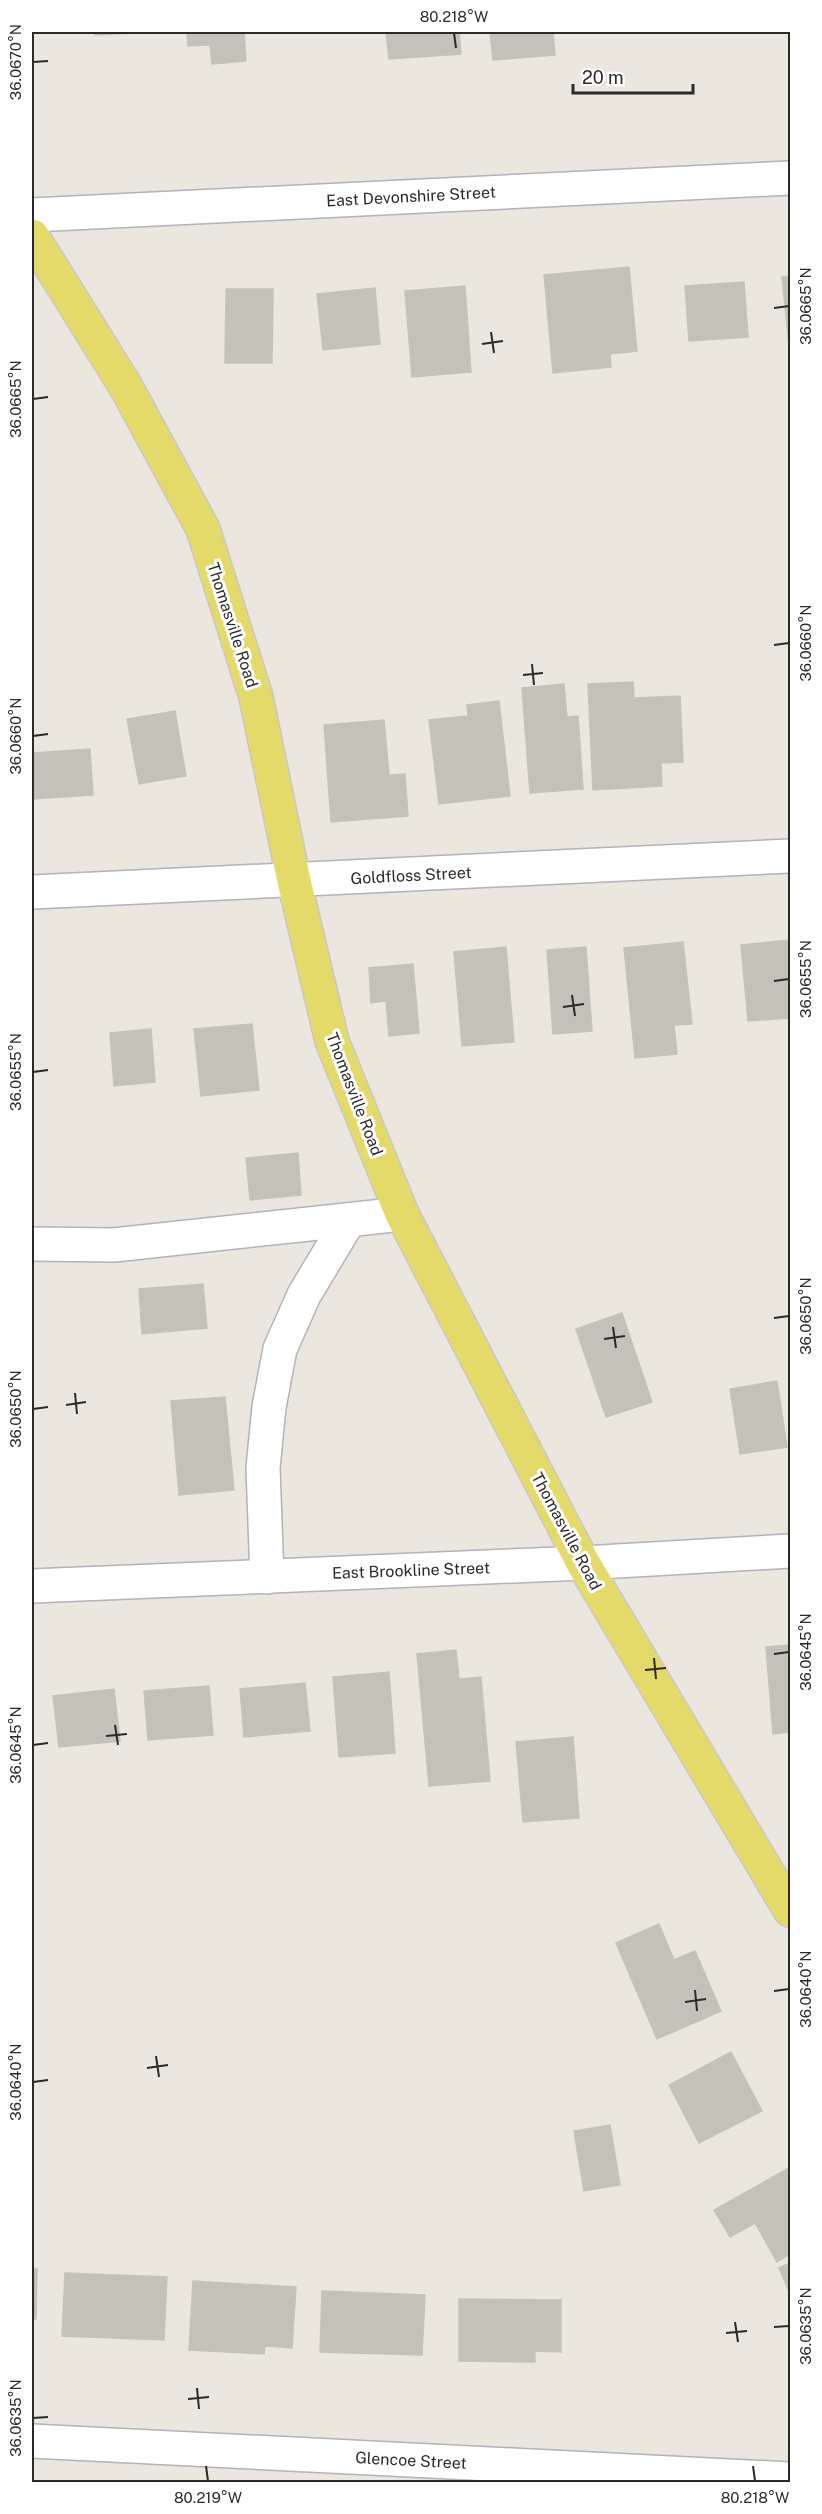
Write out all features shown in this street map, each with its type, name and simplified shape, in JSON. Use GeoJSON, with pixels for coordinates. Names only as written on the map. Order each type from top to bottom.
{"type":"FeatureCollection","features":[{"type":"Feature","properties":{"kind":"main road","name":"Thomasville Road"},"geometry":{"type":"LineString","coordinates":[[32,236],[126,387],[202,529],[256,697],[294,881],[332,1041],[402,1214],[583,1563],[790,1910]]}},
{"type":"Feature","properties":{"kind":"street","name":"East Devonshire Street"},"geometry":{"type":"LineString","coordinates":[[32,215],[790,178]]}},
{"type":"Feature","properties":{"kind":"street","name":"Goldfloss Street"},"geometry":{"type":"LineString","coordinates":[[32,892],[790,856]]}},
{"type":"Feature","properties":{"kind":"street"},"geometry":{"type":"LineString","coordinates":[[32,1244],[114,1245],[402,1214]]}},
{"type":"Feature","properties":{"kind":"street"},"geometry":{"type":"LineString","coordinates":[[267,1576],[263,1468],[269,1407],[280,1349],[304,1295],[349,1220]]}},
{"type":"Feature","properties":{"kind":"street","name":"East Brookline Street"},"geometry":{"type":"LineString","coordinates":[[32,1586],[583,1563],[790,1551]]}},
{"type":"Feature","properties":{"kind":"street","name":"Glencoe Street"},"geometry":{"type":"LineString","coordinates":[[32,2441],[790,2478]]}},
{"type":"Feature","properties":{"kind":"building"},"geometry":{"type":"Polygon","coordinates":[[[95,32],[152,32],[95,35],[95,32]]]}},
{"type":"Feature","properties":{"kind":"building"},"geometry":{"type":"Polygon","coordinates":[[[187,32],[244,32],[246,61],[212,64],[210,45],[188,46],[187,32]]]}},
{"type":"Feature","properties":{"kind":"building"},"geometry":{"type":"Polygon","coordinates":[[[386,32],[459,32],[461,54],[389,59],[386,32]]]}},
{"type":"Feature","properties":{"kind":"building"},"geometry":{"type":"Polygon","coordinates":[[[490,32],[553,32],[555,55],[493,60],[490,32]]]}},
{"type":"Feature","properties":{"kind":"building"},"geometry":{"type":"Polygon","coordinates":[[[629,267],[637,351],[610,354],[611,367],[553,373],[544,275],[629,267]]]}},
{"type":"Feature","properties":{"kind":"building"},"geometry":{"type":"Polygon","coordinates":[[[790,276],[790,345],[789,345],[782,277],[790,276]]]}},
{"type":"Feature","properties":{"kind":"building"},"geometry":{"type":"Polygon","coordinates":[[[744,282],[748,337],[689,341],[685,286],[744,282]]]}},
{"type":"Feature","properties":{"kind":"building"},"geometry":{"type":"Polygon","coordinates":[[[465,286],[471,372],[412,377],[405,291],[465,286]]]}},
{"type":"Feature","properties":{"kind":"building"},"geometry":{"type":"Polygon","coordinates":[[[375,288],[380,344],[323,350],[317,294],[375,288]]]}},
{"type":"Feature","properties":{"kind":"building"},"geometry":{"type":"Polygon","coordinates":[[[226,289],[273,289],[272,363],[225,363],[226,289]]]}},
{"type":"Feature","properties":{"kind":"building"},"geometry":{"type":"Polygon","coordinates":[[[633,682],[634,698],[680,696],[683,762],[661,763],[662,786],[593,790],[588,684],[633,682]]]}},
{"type":"Feature","properties":{"kind":"building"},"geometry":{"type":"Polygon","coordinates":[[[564,684],[567,717],[578,716],[583,789],[530,793],[522,688],[564,684]]]}},
{"type":"Feature","properties":{"kind":"building"},"geometry":{"type":"Polygon","coordinates":[[[499,701],[510,796],[439,804],[429,720],[468,716],[467,705],[499,701]]]}},
{"type":"Feature","properties":{"kind":"building"},"geometry":{"type":"Polygon","coordinates":[[[175,711],[186,776],[139,784],[127,719],[175,711]]]}},
{"type":"Feature","properties":{"kind":"building"},"geometry":{"type":"Polygon","coordinates":[[[384,720],[389,775],[405,774],[408,816],[331,822],[324,725],[384,720]]]}},
{"type":"Feature","properties":{"kind":"building"},"geometry":{"type":"Polygon","coordinates":[[[90,749],[93,795],[34,799],[32,753],[90,749]]]}},
{"type":"Feature","properties":{"kind":"building"},"geometry":{"type":"Polygon","coordinates":[[[790,940],[790,1018],[748,1021],[741,945],[790,940]]]}},
{"type":"Feature","properties":{"kind":"building"},"geometry":{"type":"Polygon","coordinates":[[[683,942],[692,1024],[674,1025],[677,1054],[635,1058],[624,948],[683,942]]]}},
{"type":"Feature","properties":{"kind":"building"},"geometry":{"type":"Polygon","coordinates":[[[506,947],[514,1042],[462,1046],[454,952],[506,947]]]}},
{"type":"Feature","properties":{"kind":"building"},"geometry":{"type":"Polygon","coordinates":[[[586,947],[592,1031],[553,1034],[547,950],[586,947]]]}},
{"type":"Feature","properties":{"kind":"building"},"geometry":{"type":"Polygon","coordinates":[[[413,964],[419,1033],[389,1036],[386,1001],[371,1003],[369,968],[413,964]]]}},
{"type":"Feature","properties":{"kind":"building"},"geometry":{"type":"Polygon","coordinates":[[[252,1024],[259,1090],[201,1096],[194,1029],[252,1024]]]}},
{"type":"Feature","properties":{"kind":"building"},"geometry":{"type":"Polygon","coordinates":[[[151,1029],[155,1082],[114,1086],[110,1033],[151,1029]]]}},
{"type":"Feature","properties":{"kind":"building"},"geometry":{"type":"Polygon","coordinates":[[[298,1153],[301,1195],[250,1200],[246,1158],[298,1153]]]}},
{"type":"Feature","properties":{"kind":"building"},"geometry":{"type":"Polygon","coordinates":[[[203,1284],[207,1328],[142,1334],[139,1289],[203,1284]]]}},
{"type":"Feature","properties":{"kind":"building"},"geometry":{"type":"Polygon","coordinates":[[[622,1313],[652,1402],[606,1417],[576,1329],[622,1313]]]}},
{"type":"Feature","properties":{"kind":"building"},"geometry":{"type":"Polygon","coordinates":[[[777,1381],[787,1447],[740,1454],[730,1389],[777,1381]]]}},
{"type":"Feature","properties":{"kind":"building"},"geometry":{"type":"Polygon","coordinates":[[[225,1397],[234,1490],[179,1495],[171,1401],[225,1397]]]}},
{"type":"Feature","properties":{"kind":"building"},"geometry":{"type":"Polygon","coordinates":[[[790,1645],[790,1732],[773,1734],[766,1647],[790,1645]]]}},
{"type":"Feature","properties":{"kind":"building"},"geometry":{"type":"Polygon","coordinates":[[[456,1650],[459,1679],[481,1677],[490,1781],[429,1786],[417,1654],[456,1650]]]}},
{"type":"Feature","properties":{"kind":"building"},"geometry":{"type":"Polygon","coordinates":[[[389,1672],[395,1753],[339,1757],[333,1677],[389,1672]]]}},
{"type":"Feature","properties":{"kind":"building"},"geometry":{"type":"Polygon","coordinates":[[[305,1683],[310,1731],[244,1737],[240,1689],[305,1683]]]}},
{"type":"Feature","properties":{"kind":"building"},"geometry":{"type":"Polygon","coordinates":[[[209,1686],[213,1735],[148,1740],[144,1691],[209,1686]]]}},
{"type":"Feature","properties":{"kind":"building"},"geometry":{"type":"Polygon","coordinates":[[[114,1689],[120,1741],[59,1747],[53,1696],[114,1689]]]}},
{"type":"Feature","properties":{"kind":"building"},"geometry":{"type":"Polygon","coordinates":[[[573,1737],[579,1818],[523,1822],[516,1742],[573,1737]]]}},
{"type":"Feature","properties":{"kind":"building"},"geometry":{"type":"Polygon","coordinates":[[[659,1924],[674,1960],[695,1951],[721,2011],[657,2039],[616,1943],[659,1924]]]}},
{"type":"Feature","properties":{"kind":"building"},"geometry":{"type":"Polygon","coordinates":[[[731,2052],[762,2111],[699,2143],[669,2085],[731,2052]]]}},
{"type":"Feature","properties":{"kind":"building"},"geometry":{"type":"Polygon","coordinates":[[[610,2125],[620,2185],[584,2191],[574,2131],[610,2125]]]}},
{"type":"Feature","properties":{"kind":"building"},"geometry":{"type":"Polygon","coordinates":[[[789,2168],[790,2254],[777,2262],[755,2223],[730,2237],[714,2210],[789,2168]]]}},
{"type":"Feature","properties":{"kind":"building"},"geometry":{"type":"Polygon","coordinates":[[[790,2263],[790,2294],[779,2268],[790,2263]]]}},
{"type":"Feature","properties":{"kind":"building"},"geometry":{"type":"Polygon","coordinates":[[[32,2269],[37,2269],[36,2319],[32,2319],[32,2269]]]}},
{"type":"Feature","properties":{"kind":"building"},"geometry":{"type":"Polygon","coordinates":[[[65,2273],[167,2277],[164,2340],[62,2336],[65,2273]]]}},
{"type":"Feature","properties":{"kind":"building"},"geometry":{"type":"Polygon","coordinates":[[[193,2281],[296,2287],[292,2348],[265,2346],[264,2354],[189,2350],[193,2281]]]}},
{"type":"Feature","properties":{"kind":"building"},"geometry":{"type":"Polygon","coordinates":[[[322,2291],[425,2295],[422,2355],[320,2352],[322,2291]]]}},
{"type":"Feature","properties":{"kind":"building"},"geometry":{"type":"Polygon","coordinates":[[[459,2299],[561,2300],[561,2352],[535,2351],[535,2362],[459,2361],[459,2299]]]}}]}
